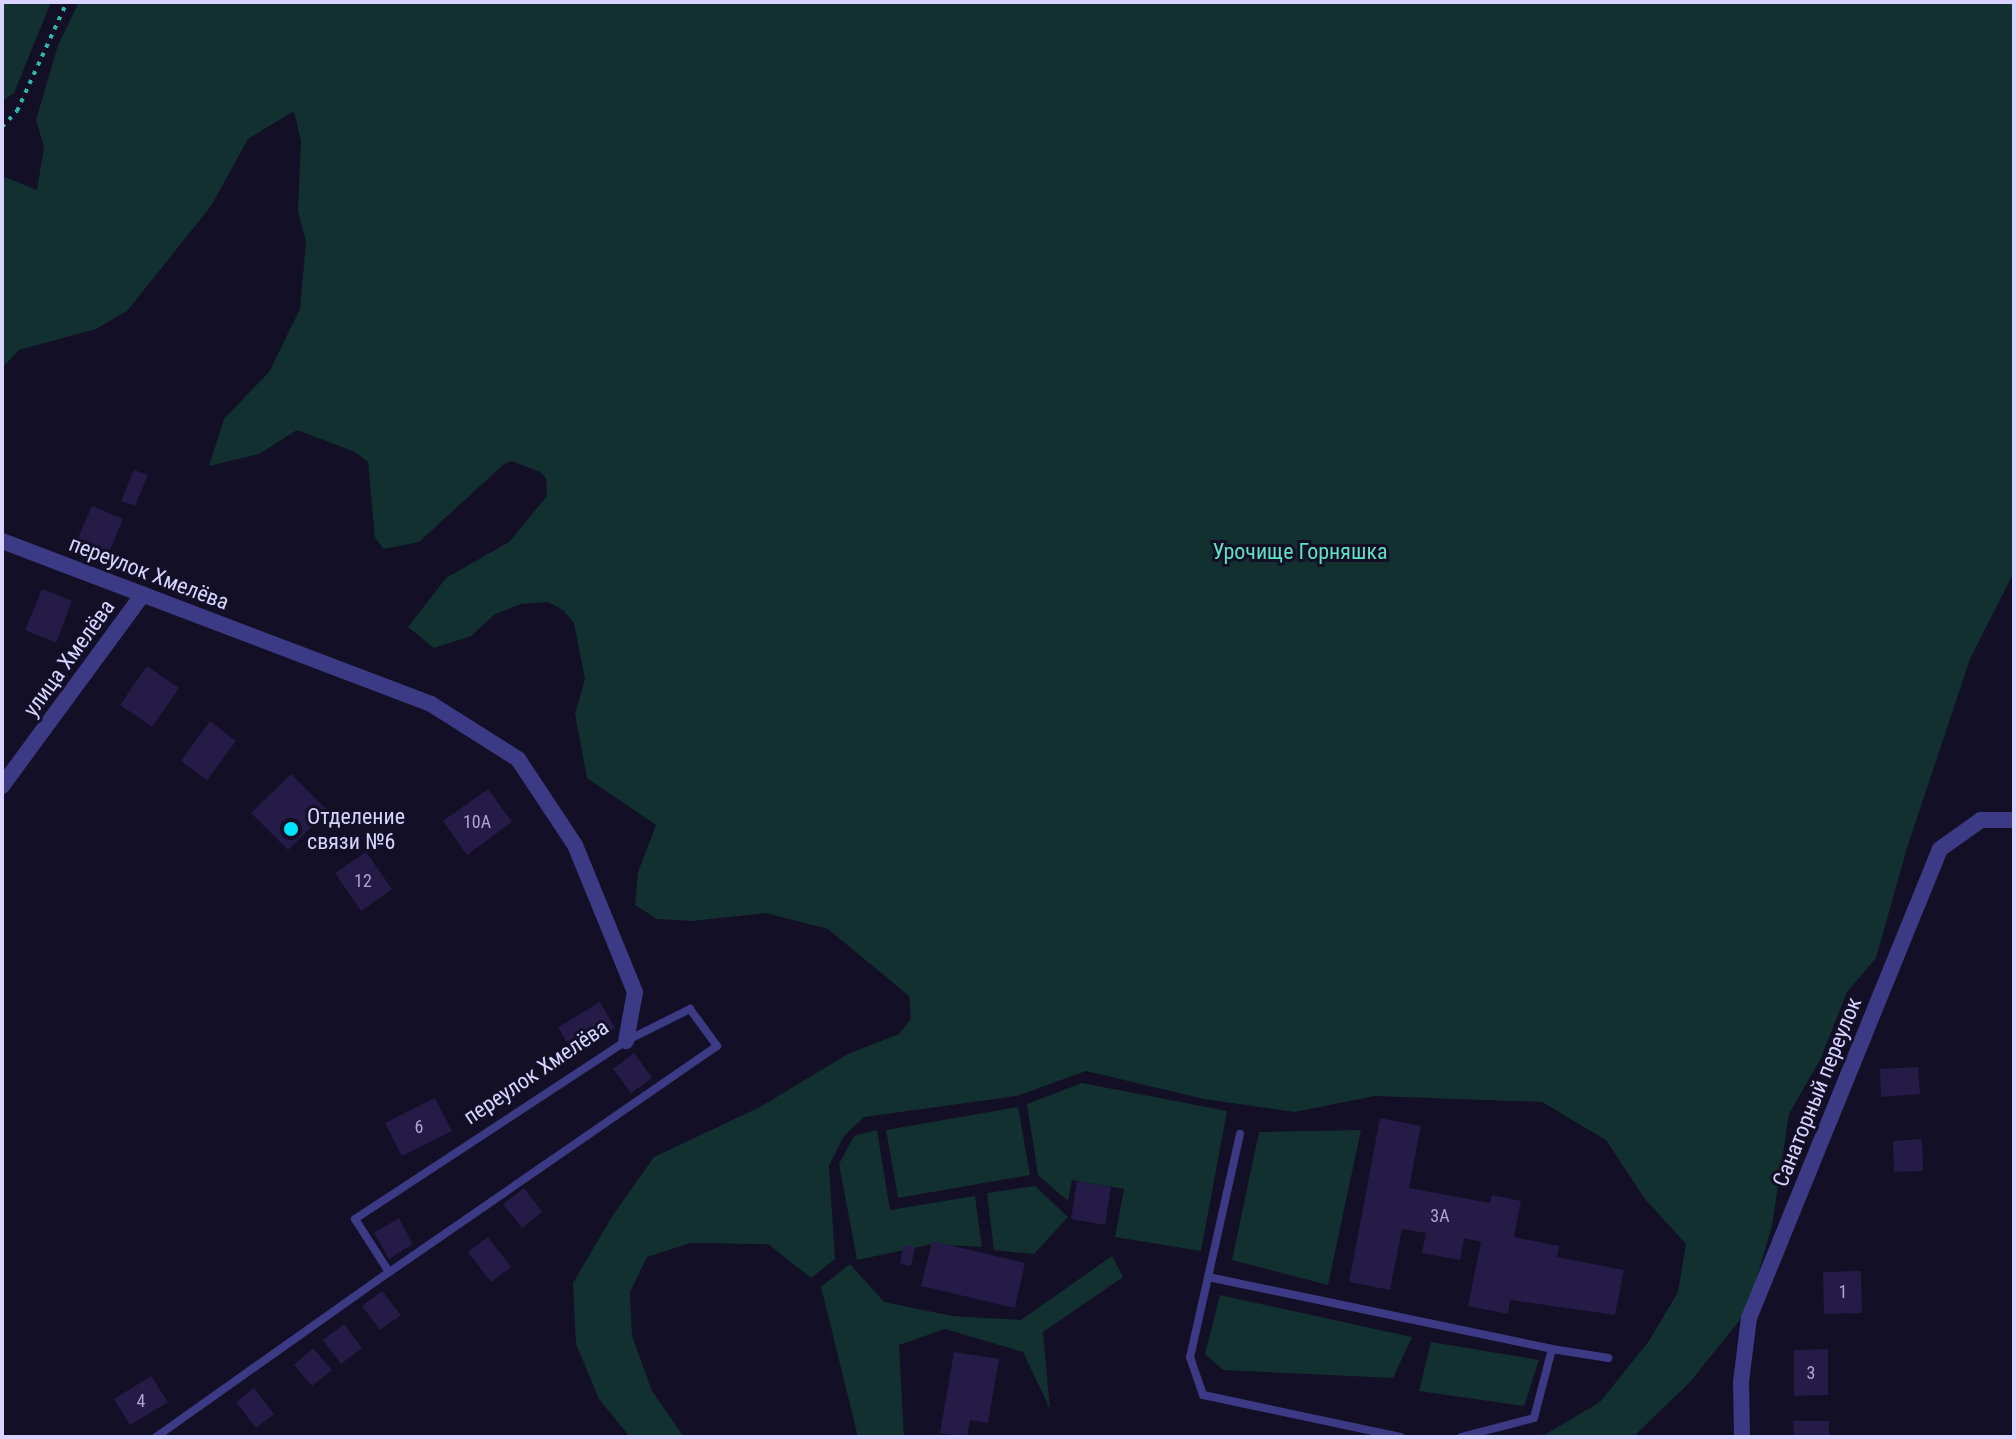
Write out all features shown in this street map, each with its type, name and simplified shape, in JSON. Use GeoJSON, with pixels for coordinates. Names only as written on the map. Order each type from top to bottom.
{"type":"FeatureCollection","features":[{"type":"Feature","properties":{"kind":"street","name":"переулок Хмелёва"},"geometry":{"type":"LineString","coordinates":[[2,541],[431,704],[518,759],[575,845],[635,992],[626,1041]]}},
{"type":"Feature","properties":{"kind":"street","name":"улица Хмелёва"},"geometry":{"type":"LineString","coordinates":[[2,786],[143,594]]}},
{"type":"Feature","properties":{"kind":"street","name":"Санаторный переулок"},"geometry":{"type":"LineString","coordinates":[[1742,1437],[1741,1382],[1749,1318],[1940,849],[1981,820],[2014,820]]}},
{"type":"Feature","properties":{"kind":"lane"},"geometry":{"type":"LineString","coordinates":[[156,1437],[717,1046],[690,1009],[626,1041]]}},
{"type":"Feature","properties":{"kind":"lane","name":"переулок Хмелёва"},"geometry":{"type":"LineString","coordinates":[[389,1272],[355,1219],[626,1041]]}},
{"type":"Feature","properties":{"kind":"lane"},"geometry":{"type":"LineString","coordinates":[[1240,1134],[1190,1357],[1203,1395],[1401,1437]]}},
{"type":"Feature","properties":{"kind":"lane"},"geometry":{"type":"LineString","coordinates":[[1208,1277],[1608,1358]]}},
{"type":"Feature","properties":{"kind":"lane"},"geometry":{"type":"LineString","coordinates":[[1461,1437],[1534,1418],[1552,1349]]}},
{"type":"Feature","properties":{"kind":"path"},"geometry":{"type":"LineString","coordinates":[[2,127],[17,111],[67,2]]}},
{"type":"Feature","properties":{"kind":"green space"},"geometry":{"type":"Polygon","coordinates":[[[2,2],[51,2],[14,93],[2,101],[2,2]]]}},
{"type":"Feature","properties":{"kind":"green space","name":"Урочище Горняшка"},"geometry":{"type":"Polygon","coordinates":[[[79,2],[2014,2],[2014,572],[1970,659],[1907,848],[1876,958],[1847,992],[1821,1058],[1789,1114],[1772,1226],[1747,1311],[1690,1382],[1633,1437],[1541,1437],[1600,1402],[1649,1341],[1678,1292],[1686,1244],[1645,1199],[1606,1140],[1542,1102],[1375,1096],[1295,1112],[1204,1099],[1086,1071],[1017,1096],[864,1117],[844,1136],[829,1166],[835,1259],[811,1278],[768,1244],[690,1243],[647,1257],[630,1292],[632,1336],[652,1391],[684,1437],[630,1437],[599,1399],[576,1344],[573,1283],[613,1215],[654,1157],[760,1107],[848,1054],[899,1034],[911,1019],[909,996],[828,929],[766,913],[692,921],[657,919],[635,905],[638,872],[656,825],[587,778],[575,714],[585,679],[574,623],[563,610],[548,602],[521,604],[495,614],[471,636],[434,648],[408,627],[446,578],[509,542],[547,496],[546,478],[540,472],[512,461],[504,464],[419,542],[384,549],[375,538],[368,462],[355,452],[297,430],[259,454],[209,466],[224,419],[269,372],[300,309],[306,242],[298,211],[301,141],[294,111],[248,139],[211,206],[127,311],[96,329],[19,350],[2,368],[2,176],[37,190],[44,147],[36,120],[58,45],[79,2]]]}},
{"type":"Feature","properties":{"kind":"green space"},"geometry":{"type":"Polygon","coordinates":[[[1082,1083],[1227,1111],[1201,1251],[1115,1237],[1124,1189],[1072,1180],[1068,1201],[1038,1175],[1027,1104],[1082,1083]]]}},
{"type":"Feature","properties":{"kind":"green space"},"geometry":{"type":"Polygon","coordinates":[[[1018,1107],[1030,1175],[898,1198],[886,1130],[1018,1107]]]}},
{"type":"Feature","properties":{"kind":"green space"},"geometry":{"type":"Polygon","coordinates":[[[877,1130],[890,1210],[975,1196],[982,1247],[933,1244],[857,1260],[839,1164],[854,1136],[877,1130]]]}},
{"type":"Feature","properties":{"kind":"green space"},"geometry":{"type":"Polygon","coordinates":[[[1361,1130],[1328,1285],[1232,1260],[1259,1132],[1361,1130]]]}},
{"type":"Feature","properties":{"kind":"green space"},"geometry":{"type":"Polygon","coordinates":[[[1035,1186],[1068,1217],[1034,1254],[994,1250],[987,1193],[1035,1186]]]}},
{"type":"Feature","properties":{"kind":"green space"},"geometry":{"type":"Polygon","coordinates":[[[1112,1256],[1123,1277],[1043,1332],[1050,1409],[1023,1352],[945,1329],[899,1345],[904,1437],[858,1437],[821,1287],[850,1264],[884,1302],[952,1316],[1021,1320],[1112,1256]]]}},
{"type":"Feature","properties":{"kind":"green space"},"geometry":{"type":"Polygon","coordinates":[[[1220,1295],[1412,1337],[1393,1378],[1223,1370],[1205,1354],[1220,1295]]]}},
{"type":"Feature","properties":{"kind":"green space"},"geometry":{"type":"Polygon","coordinates":[[[1431,1342],[1539,1360],[1524,1406],[1419,1391],[1431,1342]]]}},
{"type":"Feature","properties":{"kind":"building"},"geometry":{"type":"Polygon","coordinates":[[[134,470],[148,475],[135,506],[121,501],[134,470]]]}},
{"type":"Feature","properties":{"kind":"building"},"geometry":{"type":"Polygon","coordinates":[[[92,506],[123,519],[105,562],[73,549],[92,506]]]}},
{"type":"Feature","properties":{"kind":"building"},"geometry":{"type":"Polygon","coordinates":[[[42,589],[72,601],[56,643],[25,630],[42,589]]]}},
{"type":"Feature","properties":{"kind":"building"},"geometry":{"type":"Polygon","coordinates":[[[147,666],[179,688],[152,727],[120,705],[147,666]]]}},
{"type":"Feature","properties":{"kind":"building"},"geometry":{"type":"Polygon","coordinates":[[[210,721],[236,741],[207,780],[181,761],[210,721]]]}},
{"type":"Feature","properties":{"kind":"building"},"geometry":{"type":"Polygon","coordinates":[[[291,774],[328,811],[288,850],[251,813],[291,774]]]}},
{"type":"Feature","properties":{"kind":"building"},"geometry":{"type":"Polygon","coordinates":[[[488,789],[512,822],[467,855],[443,821],[488,789]]]}},
{"type":"Feature","properties":{"kind":"building"},"geometry":{"type":"Polygon","coordinates":[[[366,852],[392,889],[361,911],[335,873],[366,852]]]}},
{"type":"Feature","properties":{"kind":"building"},"geometry":{"type":"Polygon","coordinates":[[[600,1002],[615,1028],[573,1053],[558,1027],[600,1002]]]}},
{"type":"Feature","properties":{"kind":"building"},"geometry":{"type":"Polygon","coordinates":[[[634,1053],[652,1078],[631,1093],[613,1069],[634,1053]]]}},
{"type":"Feature","properties":{"kind":"building"},"geometry":{"type":"Polygon","coordinates":[[[1918,1067],[1920,1094],[1881,1097],[1880,1069],[1918,1067]]]}},
{"type":"Feature","properties":{"kind":"building"},"geometry":{"type":"Polygon","coordinates":[[[435,1098],[452,1131],[402,1156],[385,1123],[435,1098]]]}},
{"type":"Feature","properties":{"kind":"building"},"geometry":{"type":"Polygon","coordinates":[[[1380,1118],[1421,1126],[1409,1188],[1490,1203],[1492,1195],[1521,1201],[1514,1237],[1559,1246],[1557,1257],[1624,1270],[1615,1315],[1510,1300],[1508,1314],[1468,1306],[1481,1242],[1464,1238],[1460,1260],[1422,1253],[1426,1233],[1402,1229],[1390,1290],[1349,1282],[1380,1118]]]}},
{"type":"Feature","properties":{"kind":"building"},"geometry":{"type":"Polygon","coordinates":[[[1922,1139],[1923,1171],[1894,1172],[1893,1141],[1922,1139]]]}},
{"type":"Feature","properties":{"kind":"building"},"geometry":{"type":"Polygon","coordinates":[[[1077,1181],[1111,1187],[1105,1225],[1071,1219],[1077,1181]]]}},
{"type":"Feature","properties":{"kind":"building"},"geometry":{"type":"Polygon","coordinates":[[[524,1188],[542,1212],[522,1228],[503,1204],[524,1188]]]}},
{"type":"Feature","properties":{"kind":"building"},"geometry":{"type":"Polygon","coordinates":[[[399,1218],[413,1244],[389,1259],[374,1233],[399,1218]]]}},
{"type":"Feature","properties":{"kind":"building"},"geometry":{"type":"Polygon","coordinates":[[[488,1237],[511,1267],[491,1282],[468,1252],[488,1237]]]}},
{"type":"Feature","properties":{"kind":"building"},"geometry":{"type":"Polygon","coordinates":[[[932,1241],[1025,1263],[1015,1308],[921,1286],[932,1241]]]}},
{"type":"Feature","properties":{"kind":"building"},"geometry":{"type":"Polygon","coordinates":[[[903,1245],[915,1247],[911,1266],[900,1264],[903,1245]]]}},
{"type":"Feature","properties":{"kind":"building"},"geometry":{"type":"Polygon","coordinates":[[[1861,1271],[1862,1313],[1824,1314],[1823,1272],[1861,1271]]]}},
{"type":"Feature","properties":{"kind":"building"},"geometry":{"type":"Polygon","coordinates":[[[382,1291],[401,1315],[380,1330],[362,1306],[382,1291]]]}},
{"type":"Feature","properties":{"kind":"building"},"geometry":{"type":"Polygon","coordinates":[[[344,1324],[362,1348],[341,1364],[323,1340],[344,1324]]]}},
{"type":"Feature","properties":{"kind":"building"},"geometry":{"type":"Polygon","coordinates":[[[313,1348],[332,1370],[312,1386],[294,1365],[313,1348]]]}},
{"type":"Feature","properties":{"kind":"building"},"geometry":{"type":"Polygon","coordinates":[[[1828,1349],[1828,1395],[1794,1396],[1794,1350],[1828,1349]]]}},
{"type":"Feature","properties":{"kind":"building"},"geometry":{"type":"Polygon","coordinates":[[[954,1352],[999,1359],[988,1423],[970,1420],[967,1437],[940,1433],[954,1352]]]}},
{"type":"Feature","properties":{"kind":"building"},"geometry":{"type":"Polygon","coordinates":[[[151,1376],[168,1402],[130,1425],[114,1399],[151,1376]]]}},
{"type":"Feature","properties":{"kind":"building"},"geometry":{"type":"Polygon","coordinates":[[[254,1388],[274,1414],[256,1428],[236,1402],[254,1388]]]}},
{"type":"Feature","properties":{"kind":"building"},"geometry":{"type":"Polygon","coordinates":[[[1793,1421],[1829,1421],[1829,1437],[1794,1437],[1793,1421]]]}},
{"type":"Feature","properties":{"kind":"place","name":"Отделение связи №6"},"geometry":{"type":"Point","coordinates":[291,829]}}]}
